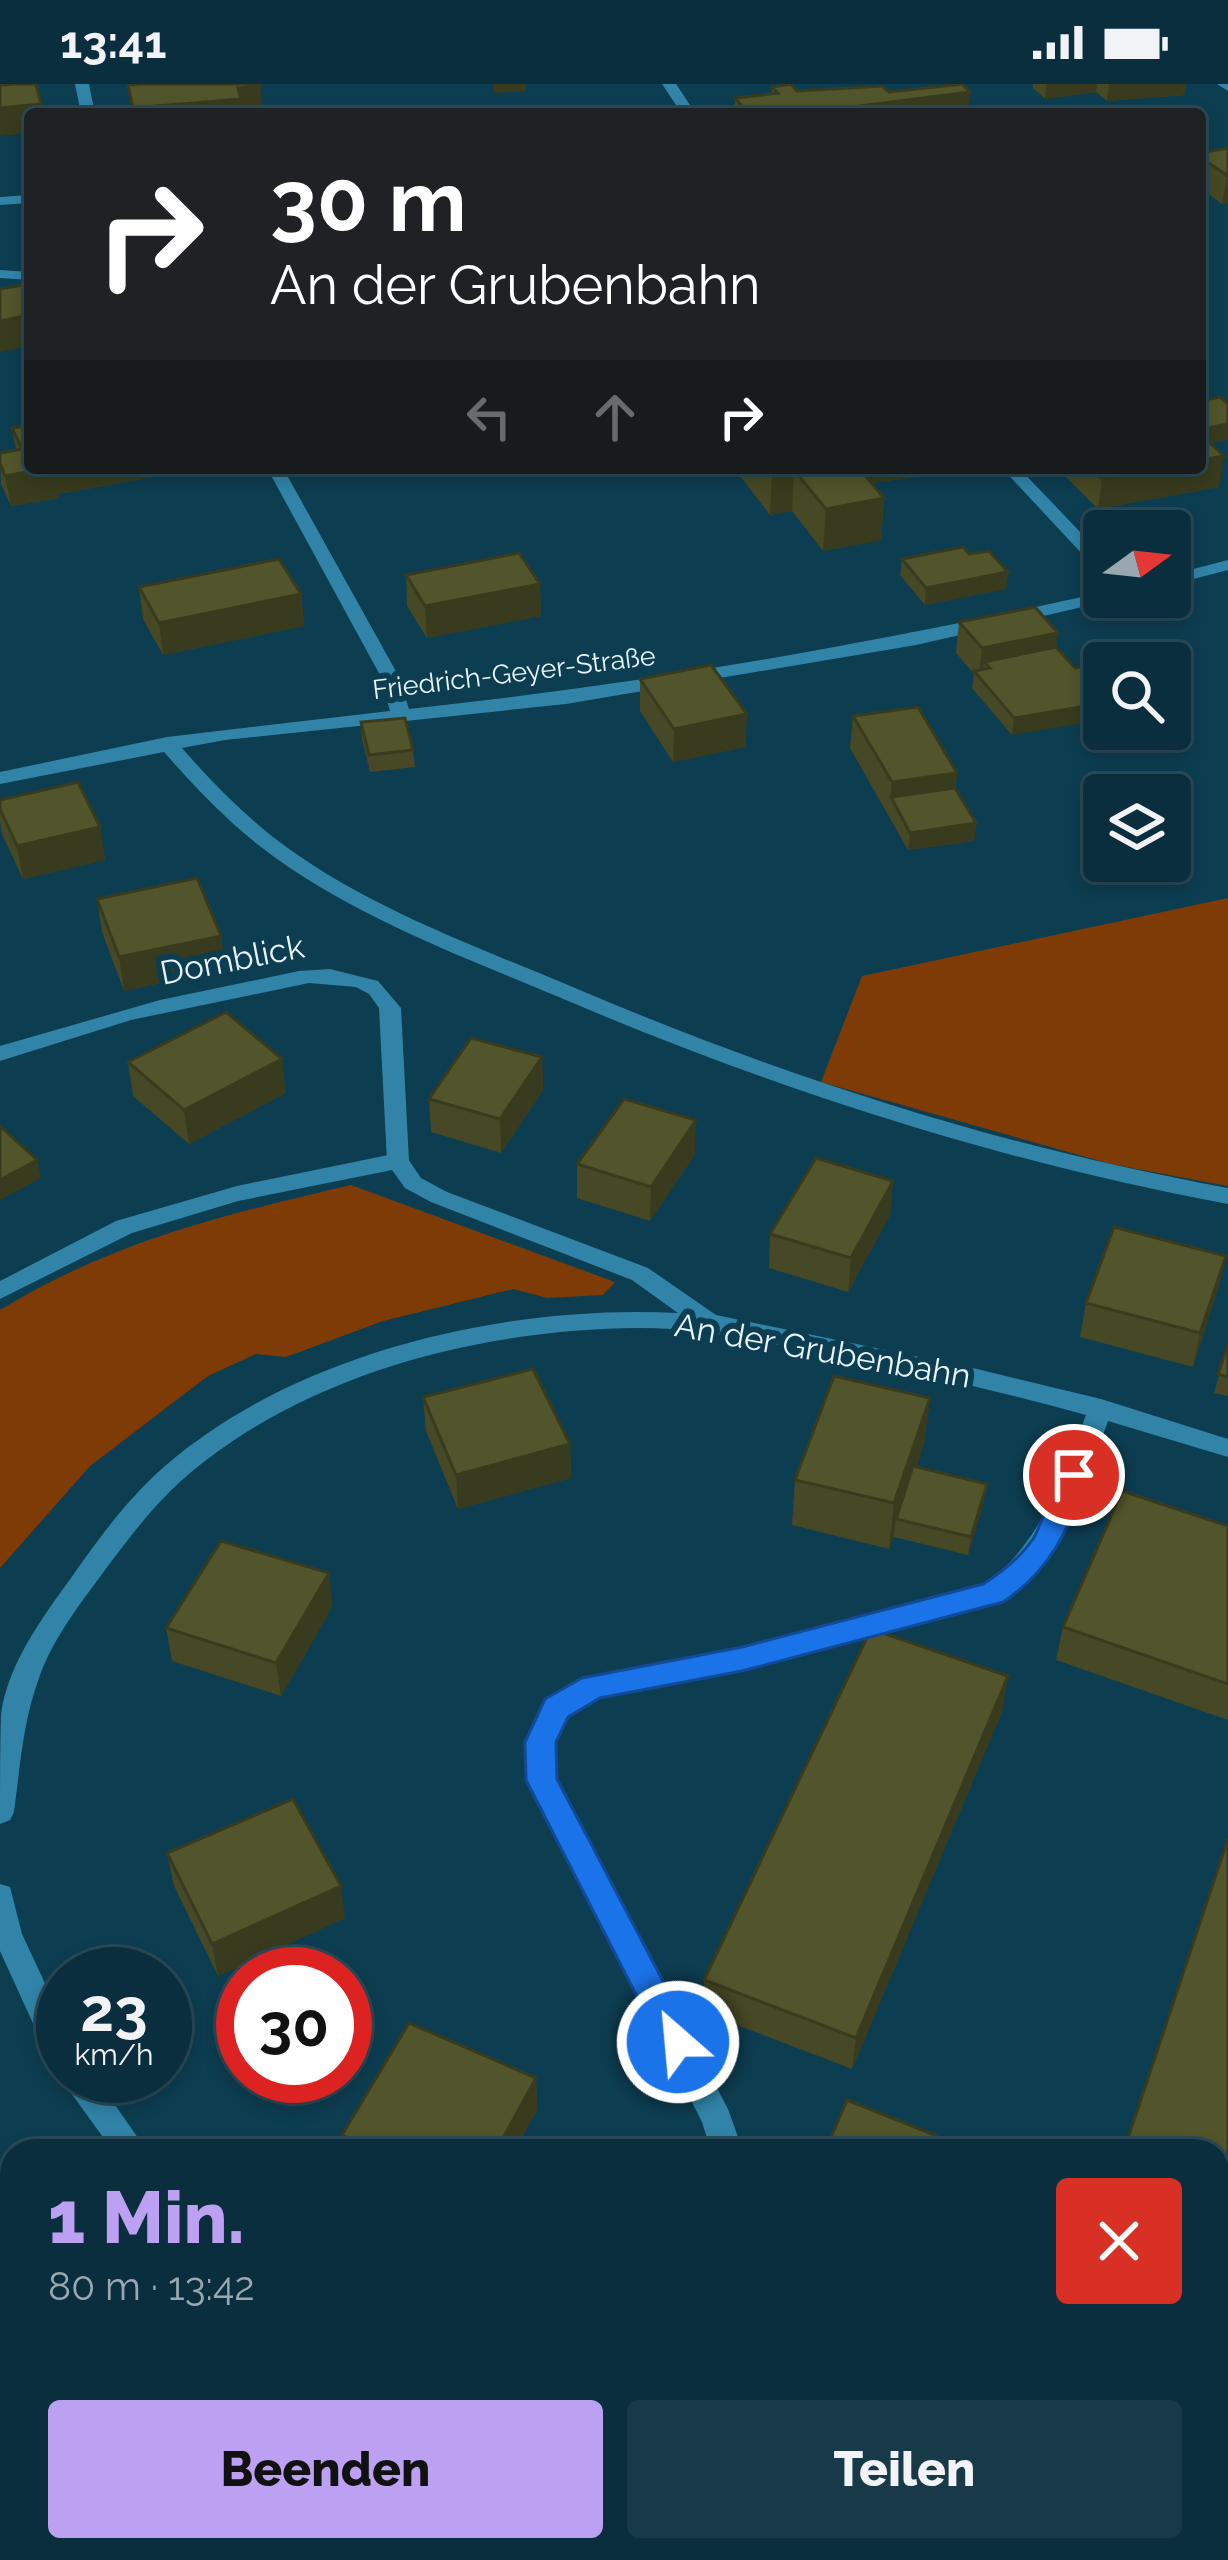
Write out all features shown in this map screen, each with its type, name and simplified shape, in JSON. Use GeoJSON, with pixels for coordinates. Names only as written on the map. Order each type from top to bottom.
{"type":"FeatureCollection","features":[{"type":"Feature","properties":{"kind":"street"},"geometry":{"type":"LineString","coordinates":[[277,474],[389,675],[401,715]]}},
{"type":"Feature","properties":{"kind":"street"},"geometry":{"type":"LineString","coordinates":[[1016,474],[1083,545]]}},
{"type":"Feature","properties":{"kind":"street"},"geometry":{"type":"LineString","coordinates":[[1191,575],[1228,565]]}},
{"type":"Feature","properties":{"kind":"street","name":"Friedrich-Geyer-Straße"},"geometry":{"type":"LineString","coordinates":[[0,778],[167,743],[566,698],[916,640],[1083,602]]}},
{"type":"Feature","properties":{"kind":"street"},"geometry":{"type":"LineString","coordinates":[[167,743],[246,826],[302,865],[436,936],[685,1045],[814,1093],[1109,1177],[1228,1196]]}},
{"type":"Feature","properties":{"kind":"street","name":"Domblick"},"geometry":{"type":"LineString","coordinates":[[0,1054],[135,1012],[215,994],[326,975],[356,979],[385,994],[390,1008],[398,1161]]}},
{"type":"Feature","properties":{"kind":"street"},"geometry":{"type":"LineString","coordinates":[[0,1291],[124,1227],[237,1194],[398,1161],[412,1183],[640,1274],[710,1324]]}},
{"type":"Feature","properties":{"kind":"street","name":"An der Grubenbahn"},"geometry":{"type":"LineString","coordinates":[[0,1812],[19,1696],[46,1631],[130,1516],[184,1464],[247,1420],[387,1359],[524,1329],[650,1321],[710,1324],[943,1367],[1101,1408],[1228,1448]]}},
{"type":"Feature","properties":{"kind":"street"},"geometry":{"type":"LineString","coordinates":[[723,2139],[542,1780],[540,1742],[556,1708],[593,1687],[742,1659],[992,1594],[1017,1578],[1047,1543],[1101,1408]]}},
{"type":"Feature","properties":{"kind":"street"},"geometry":{"type":"LineString","coordinates":[[0,1896],[7,1934],[36,1997]]}},
{"type":"Feature","properties":{"kind":"street"},"geometry":{"type":"LineString","coordinates":[[96,2103],[122,2139]]}},
{"type":"Feature","properties":{"kind":"shaded area"},"geometry":{"type":"Polygon","coordinates":[[[1228,898],[1228,1186],[1111,1164],[821,1082],[862,976],[1228,898]]]}},
{"type":"Feature","properties":{"kind":"shaded area"},"geometry":{"type":"Polygon","coordinates":[[[351,1185],[615,1282],[603,1295],[547,1298],[513,1289],[383,1321],[286,1357],[256,1354],[208,1376],[90,1466],[0,1568],[0,1310],[127,1248],[351,1185]]]}},
{"type":"Feature","properties":{"kind":"building"},"geometry":{"type":"Polygon","coordinates":[[[36,84],[41,104],[0,108],[0,85],[36,84]]]}},
{"type":"Feature","properties":{"kind":"building"},"geometry":{"type":"Polygon","coordinates":[[[260,84],[238,88],[241,99],[133,108],[128,85],[260,84]]]}},
{"type":"Feature","properties":{"kind":"building"},"geometry":{"type":"Polygon","coordinates":[[[791,84],[797,91],[882,86],[889,92],[962,84],[970,92],[861,108],[744,108],[735,98],[778,93],[772,87],[791,84]]]}},
{"type":"Feature","properties":{"kind":"building"},"geometry":{"type":"Polygon","coordinates":[[[1228,148],[1228,176],[1206,161],[1206,152],[1228,148]]]}},
{"type":"Feature","properties":{"kind":"building"},"geometry":{"type":"Polygon","coordinates":[[[24,285],[24,316],[0,321],[0,289],[24,285]]]}},
{"type":"Feature","properties":{"kind":"building"},"geometry":{"type":"Polygon","coordinates":[[[1220,397],[1228,404],[1228,424],[1206,428],[1206,400],[1220,397]]]}},
{"type":"Feature","properties":{"kind":"building"},"geometry":{"type":"Polygon","coordinates":[[[24,426],[24,473],[5,476],[0,453],[22,449],[12,428],[24,426]]]}},
{"type":"Feature","properties":{"kind":"building"},"geometry":{"type":"Polygon","coordinates":[[[1206,440],[1224,456],[1206,459],[1206,440]]]}},
{"type":"Feature","properties":{"kind":"building"},"geometry":{"type":"Polygon","coordinates":[[[797,474],[864,474],[884,498],[826,509],[797,474]]]}},
{"type":"Feature","properties":{"kind":"building"},"geometry":{"type":"Polygon","coordinates":[[[963,547],[969,554],[989,551],[1008,572],[926,588],[902,559],[963,547]]]}},
{"type":"Feature","properties":{"kind":"building"},"geometry":{"type":"Polygon","coordinates":[[[519,553],[540,584],[425,606],[406,575],[519,553]]]}},
{"type":"Feature","properties":{"kind":"building"},"geometry":{"type":"Polygon","coordinates":[[[279,559],[301,594],[159,623],[139,587],[279,559]]]}},
{"type":"Feature","properties":{"kind":"building"},"geometry":{"type":"Polygon","coordinates":[[[1035,607],[1058,633],[982,648],[959,622],[1035,607]]]}},
{"type":"Feature","properties":{"kind":"building"},"geometry":{"type":"Polygon","coordinates":[[[1056,647],[1075,668],[1083,667],[1083,706],[1014,718],[974,671],[990,668],[984,662],[1056,647]]]}},
{"type":"Feature","properties":{"kind":"building"},"geometry":{"type":"Polygon","coordinates":[[[711,665],[747,714],[674,729],[640,679],[711,665]]]}},
{"type":"Feature","properties":{"kind":"building"},"geometry":{"type":"Polygon","coordinates":[[[918,707],[957,773],[892,782],[853,716],[918,707]]]}},
{"type":"Feature","properties":{"kind":"building"},"geometry":{"type":"Polygon","coordinates":[[[405,718],[413,750],[369,755],[361,722],[405,718]]]}},
{"type":"Feature","properties":{"kind":"building"},"geometry":{"type":"Polygon","coordinates":[[[78,782],[100,827],[17,846],[0,800],[78,782]]]}},
{"type":"Feature","properties":{"kind":"building"},"geometry":{"type":"Polygon","coordinates":[[[955,788],[976,823],[910,833],[891,797],[955,788]]]}},
{"type":"Feature","properties":{"kind":"building"},"geometry":{"type":"Polygon","coordinates":[[[197,878],[221,936],[119,957],[97,899],[197,878]]]}},
{"type":"Feature","properties":{"kind":"building"},"geometry":{"type":"Polygon","coordinates":[[[226,1012],[282,1059],[184,1110],[128,1062],[226,1012]]]}},
{"type":"Feature","properties":{"kind":"building"},"geometry":{"type":"Polygon","coordinates":[[[471,1038],[542,1057],[500,1119],[429,1099],[471,1038]]]}},
{"type":"Feature","properties":{"kind":"building"},"geometry":{"type":"Polygon","coordinates":[[[624,1099],[696,1120],[651,1187],[577,1164],[624,1099]]]}},
{"type":"Feature","properties":{"kind":"building"},"geometry":{"type":"Polygon","coordinates":[[[0,1126],[37,1160],[0,1180],[0,1126]]]}},
{"type":"Feature","properties":{"kind":"building"},"geometry":{"type":"Polygon","coordinates":[[[816,1158],[893,1181],[851,1258],[770,1234],[816,1158]]]}},
{"type":"Feature","properties":{"kind":"building"},"geometry":{"type":"Polygon","coordinates":[[[1114,1227],[1226,1256],[1200,1333],[1086,1303],[1114,1227]]]}},
{"type":"Feature","properties":{"kind":"building"},"geometry":{"type":"Polygon","coordinates":[[[1228,1344],[1228,1377],[1218,1374],[1228,1344]]]}},
{"type":"Feature","properties":{"kind":"building"},"geometry":{"type":"Polygon","coordinates":[[[533,1369],[570,1444],[456,1475],[423,1397],[533,1369]]]}},
{"type":"Feature","properties":{"kind":"building"},"geometry":{"type":"Polygon","coordinates":[[[834,1376],[930,1398],[894,1503],[795,1480],[834,1376]]]}},
{"type":"Feature","properties":{"kind":"building"},"geometry":{"type":"Polygon","coordinates":[[[913,1466],[987,1484],[971,1537],[896,1519],[913,1466]]]}},
{"type":"Feature","properties":{"kind":"building"},"geometry":{"type":"Polygon","coordinates":[[[1122,1491],[1228,1526],[1228,1684],[1063,1627],[1122,1491]]]}},
{"type":"Feature","properties":{"kind":"building"},"geometry":{"type":"Polygon","coordinates":[[[221,1541],[329,1573],[276,1663],[166,1628],[221,1541]]]}},
{"type":"Feature","properties":{"kind":"building"},"geometry":{"type":"Polygon","coordinates":[[[871,1629],[1008,1676],[856,2038],[704,1980],[871,1629]]]}},
{"type":"Feature","properties":{"kind":"building"},"geometry":{"type":"Polygon","coordinates":[[[293,1799],[341,1886],[212,1944],[167,1853],[293,1799]]]}},
{"type":"Feature","properties":{"kind":"building"},"geometry":{"type":"Polygon","coordinates":[[[1228,1839],[1228,2139],[1128,2139],[1228,1839]]]}},
{"type":"Feature","properties":{"kind":"building"},"geometry":{"type":"Polygon","coordinates":[[[409,2023],[536,2078],[503,2139],[351,2139],[342,2135],[361,2103],[372,2103],[372,2085],[409,2023]]]}},
{"type":"Feature","properties":{"kind":"building"},"geometry":{"type":"Polygon","coordinates":[[[847,2100],[945,2139],[830,2139],[847,2100]]]}},
{"type":"Feature","properties":{"kind":"route"},"geometry":{"type":"LineString","coordinates":[[678,2042],[542,1780],[540,1742],[556,1708],[593,1687],[742,1659],[992,1594],[1017,1578],[1047,1543],[1074,1475]]}}]}
